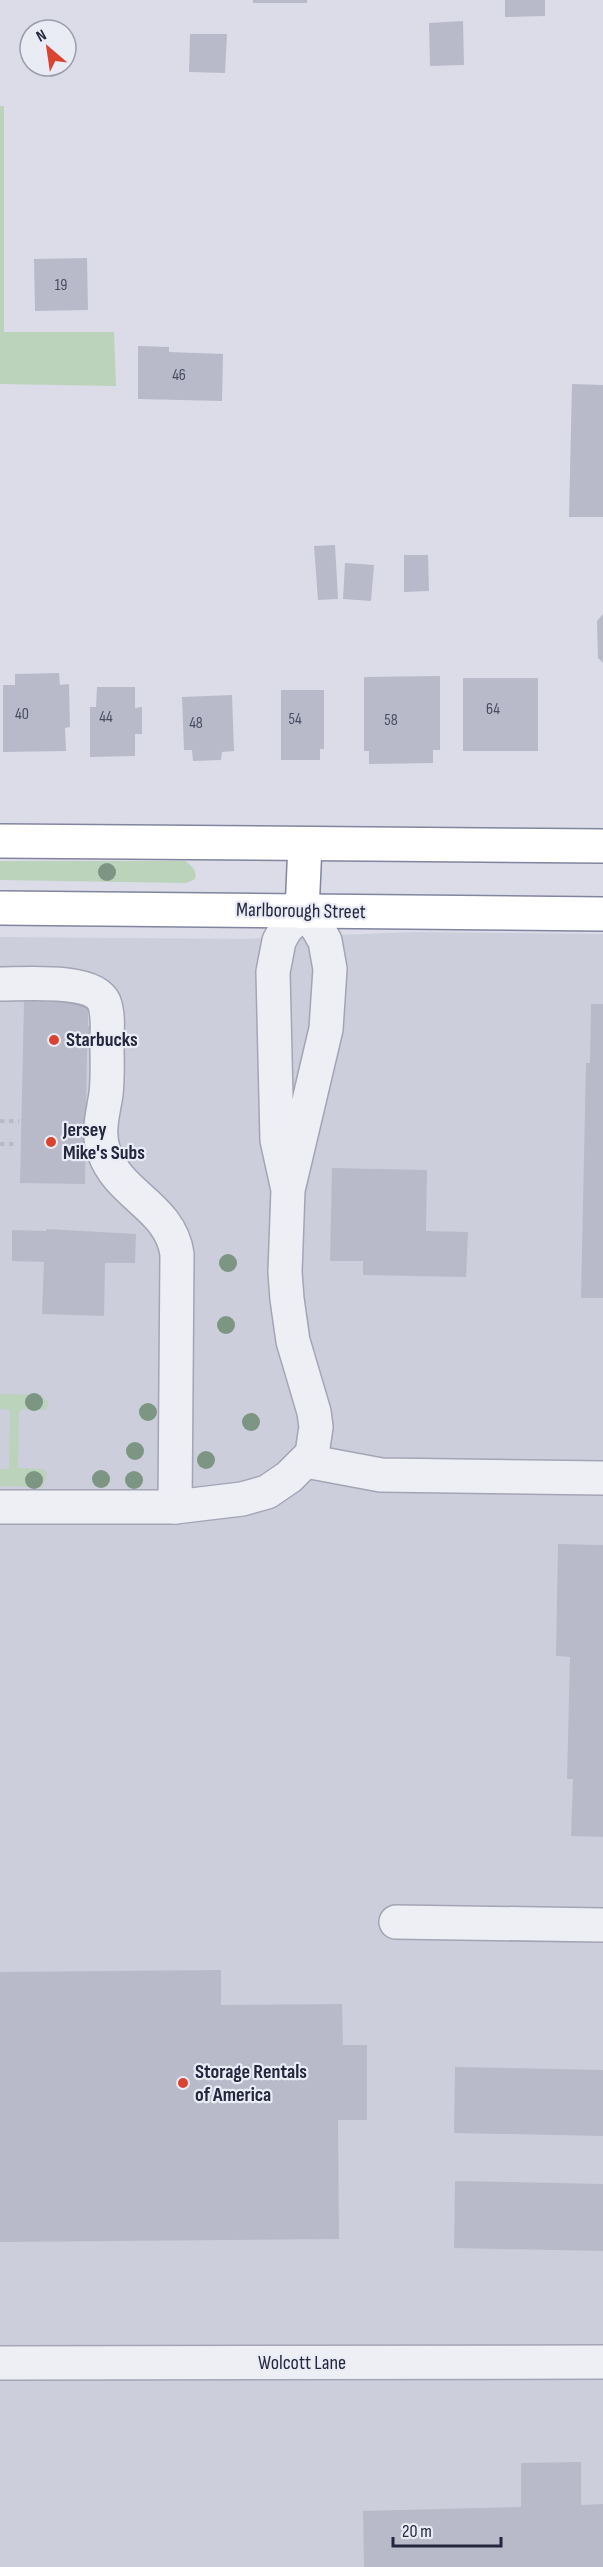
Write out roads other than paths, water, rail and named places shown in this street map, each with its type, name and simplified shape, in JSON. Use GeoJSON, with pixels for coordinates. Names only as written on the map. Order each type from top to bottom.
{"type":"FeatureCollection","features":[{"type":"Feature","properties":{"kind":"highway"},"geometry":{"type":"LineString","coordinates":[[0,841],[603,846]]}},
{"type":"Feature","properties":{"kind":"highway"},"geometry":{"type":"LineString","coordinates":[[302,912],[305,844]]}},
{"type":"Feature","properties":{"kind":"highway","name":"Marlborough Street"},"geometry":{"type":"LineString","coordinates":[[0,909],[603,914]]}},
{"type":"Feature","properties":{"kind":"street"},"geometry":{"type":"LineString","coordinates":[[0,1506],[175,1507],[242,1499],[267,1492],[306,1461],[315,1445],[316,1427],[289,1320],[285,1272],[288,1190],[320,1060],[329,997],[330,969],[325,941],[317,927],[302,912],[285,930],[279,941],[273,972],[277,1140],[288,1190]]}},
{"type":"Feature","properties":{"kind":"street"},"geometry":{"type":"LineString","coordinates":[[0,984],[78,986],[92,990],[103,1001],[107,1014],[107,1086],[99,1128],[104,1153],[126,1187],[166,1223],[175,1241],[177,1254],[175,1507]]}},
{"type":"Feature","properties":{"kind":"street"},"geometry":{"type":"LineString","coordinates":[[306,1461],[381,1474],[603,1478]]}},
{"type":"Feature","properties":{"kind":"street"},"geometry":{"type":"LineString","coordinates":[[396,1922],[603,1925]]}},
{"type":"Feature","properties":{"kind":"street","name":"Wolcott Lane"},"geometry":{"type":"LineString","coordinates":[[0,2363],[603,2362]]}},
{"type":"Feature","properties":{"kind":"place","name":"Starbucks"},"geometry":{"type":"Point","coordinates":[54,1040]}},
{"type":"Feature","properties":{"kind":"place","name":"Jersey Mike's Subs"},"geometry":{"type":"Point","coordinates":[51,1142]}},
{"type":"Feature","properties":{"kind":"place","name":"Storage Rentals of America"},"geometry":{"type":"Point","coordinates":[183,2083]}}]}
